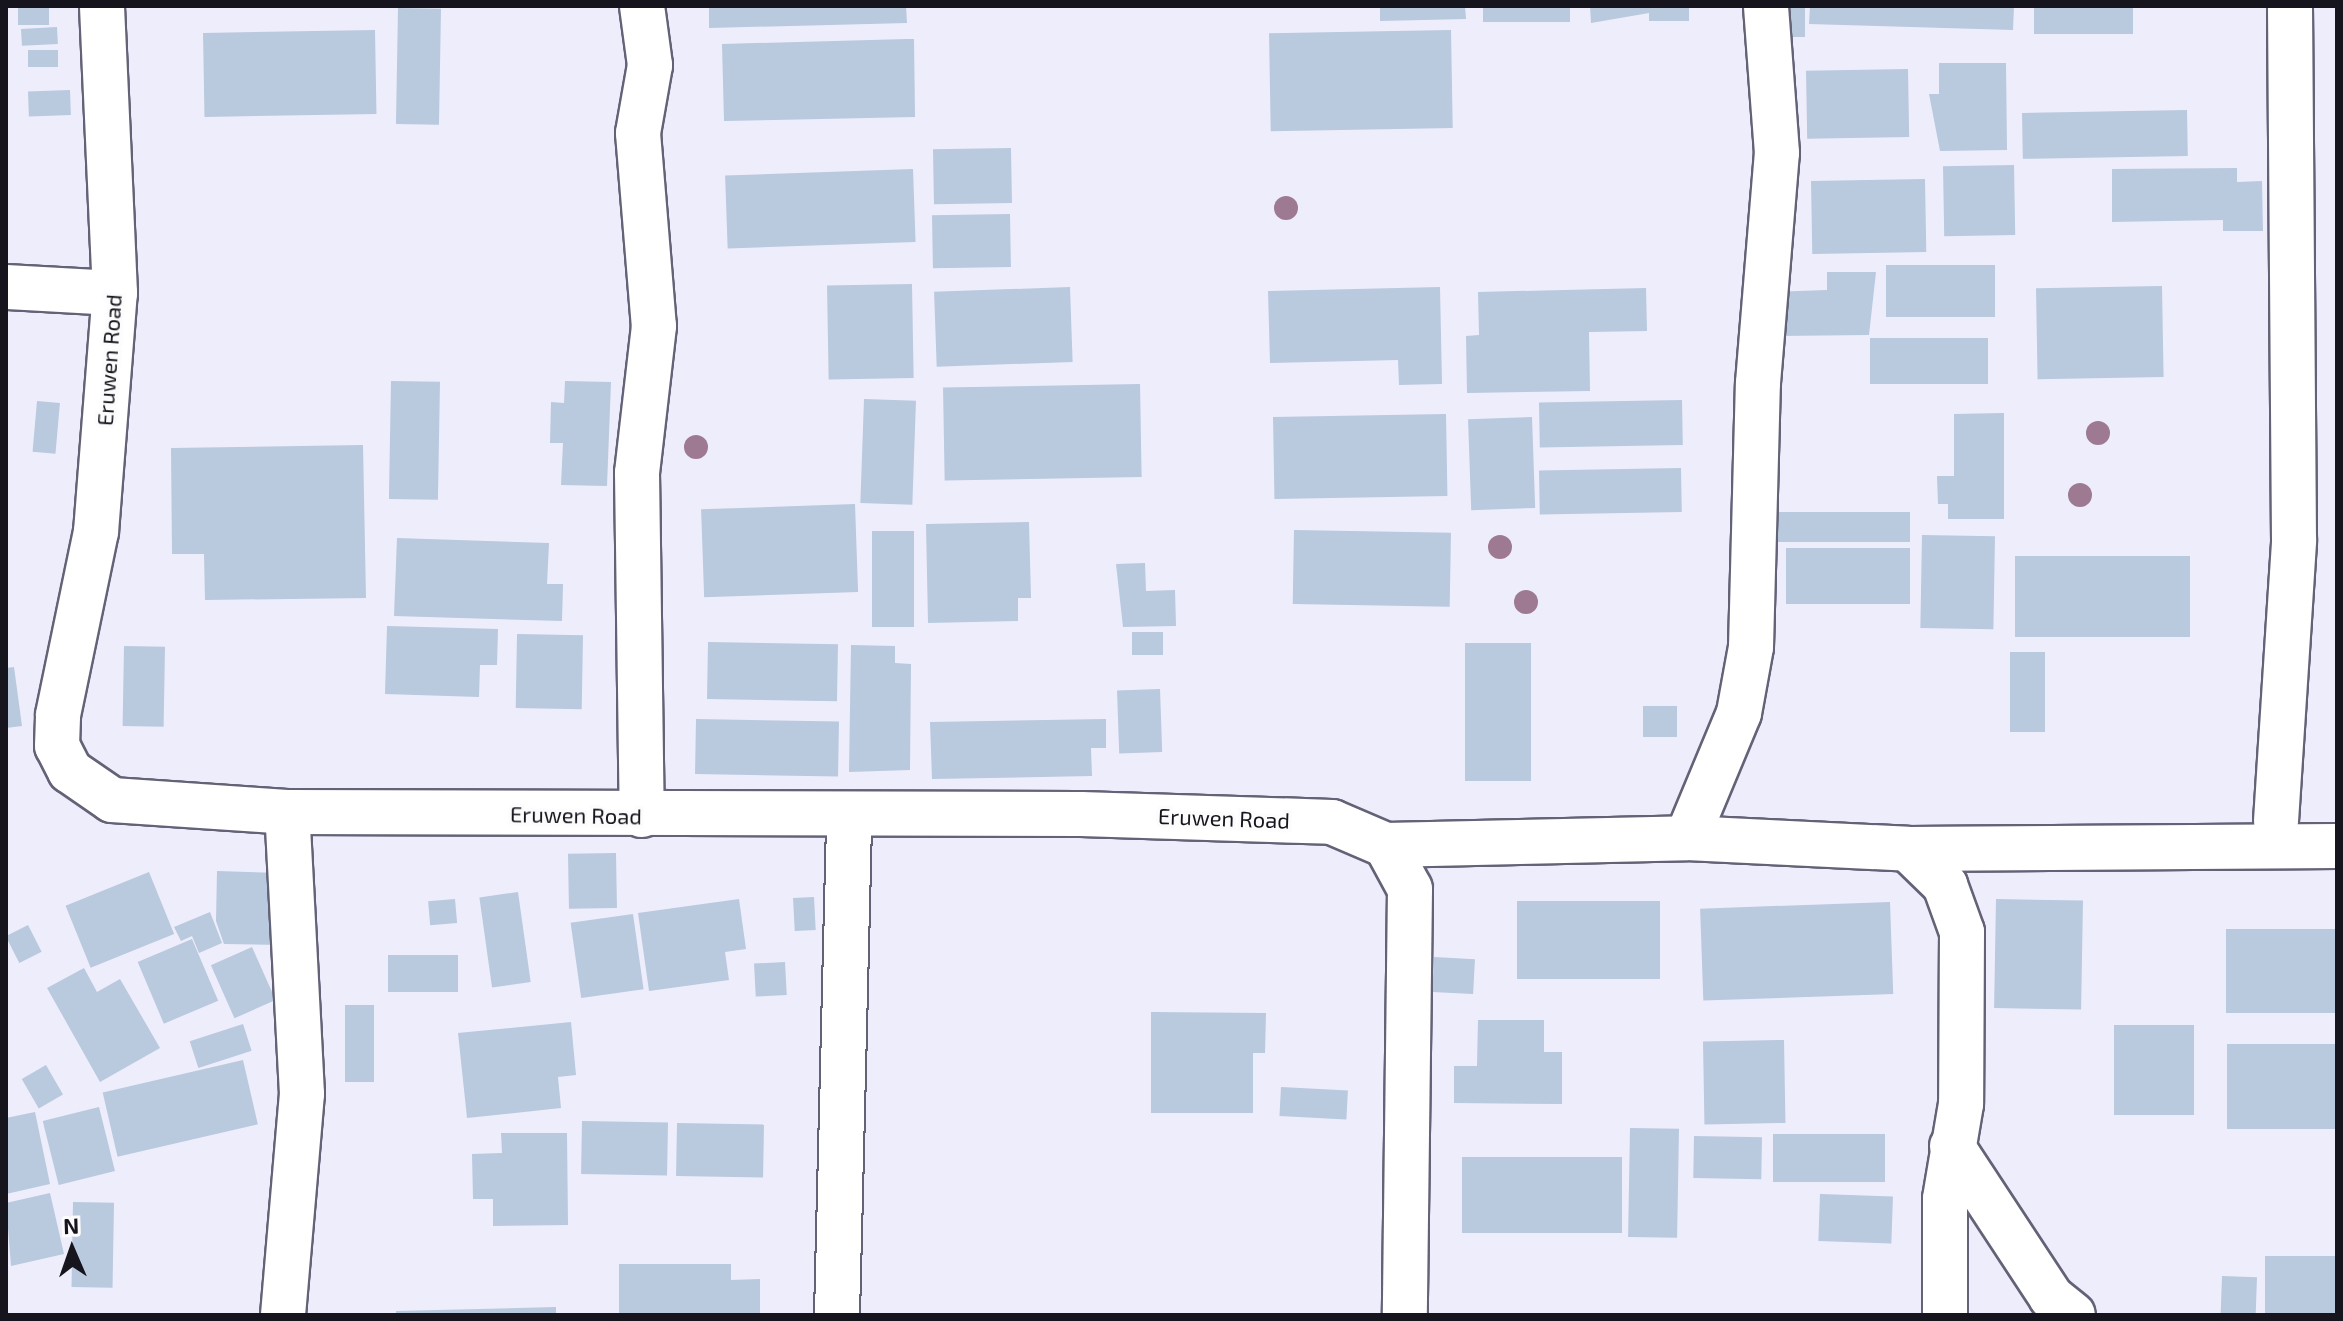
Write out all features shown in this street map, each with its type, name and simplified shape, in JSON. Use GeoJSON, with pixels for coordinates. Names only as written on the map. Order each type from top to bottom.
{"type":"FeatureCollection","features":[{"type":"Feature","properties":{"kind":"street","name":"Eruwen Road"},"geometry":{"type":"LineString","coordinates":[[102,6],[115,293],[96,532],[58,715],[57,746],[70,771],[112,800],[287,812],[1258,818],[1332,822],[1386,845]]}},
{"type":"Feature","properties":{"kind":"street"},"geometry":{"type":"LineString","coordinates":[[642,6],[650,65],[638,133],[654,326],[637,473],[642,815]]}},
{"type":"Feature","properties":{"kind":"street"},"geometry":{"type":"LineString","coordinates":[[1687,838],[1739,713],[1751,647],[1758,383],[1777,153],[1766,6]]}},
{"type":"Feature","properties":{"kind":"street"},"geometry":{"type":"LineString","coordinates":[[2276,821],[2294,540],[2290,6]]}},
{"type":"Feature","properties":{"kind":"street"},"geometry":{"type":"LineString","coordinates":[[6,287],[115,293]]}},
{"type":"Feature","properties":{"kind":"street"},"geometry":{"type":"LineString","coordinates":[[283,1315],[302,1094],[287,812]]}},
{"type":"Feature","properties":{"kind":"street"},"geometry":{"type":"LineString","coordinates":[[837,1315],[849,816]]}},
{"type":"Feature","properties":{"kind":"street"},"geometry":{"type":"LineString","coordinates":[[1405,1315],[1410,889],[1386,845],[1687,838],[1908,849],[2337,846]]}},
{"type":"Feature","properties":{"kind":"street"},"geometry":{"type":"LineString","coordinates":[[1908,849],[1945,885],[1962,932],[1961,1104],[1952,1146],[1945,1315]]}},
{"type":"Feature","properties":{"kind":"street"},"geometry":{"type":"LineString","coordinates":[[1952,1146],[2051,1297],[2073,1315]]}},
{"type":"Feature","properties":{"kind":"building"},"geometry":{"type":"Polygon","coordinates":[[[18,6],[49,6],[49,25],[18,25],[18,6]]]}},
{"type":"Feature","properties":{"kind":"building"},"geometry":{"type":"Polygon","coordinates":[[[709,6],[906,6],[907,23],[709,28],[709,6]]]}},
{"type":"Feature","properties":{"kind":"building"},"geometry":{"type":"Polygon","coordinates":[[[1380,6],[1465,6],[1466,19],[1380,21],[1380,6]]]}},
{"type":"Feature","properties":{"kind":"building"},"geometry":{"type":"Polygon","coordinates":[[[1483,6],[1570,6],[1570,22],[1483,22],[1483,6]]]}},
{"type":"Feature","properties":{"kind":"building"},"geometry":{"type":"Polygon","coordinates":[[[1590,6],[1689,6],[1689,21],[1649,21],[1649,13],[1591,23],[1590,6]]]}},
{"type":"Feature","properties":{"kind":"building"},"geometry":{"type":"Polygon","coordinates":[[[1775,6],[1805,6],[1805,37],[1775,37],[1775,6]]]}},
{"type":"Feature","properties":{"kind":"building"},"geometry":{"type":"Polygon","coordinates":[[[1810,6],[2014,6],[2013,30],[1809,24],[1810,6]]]}},
{"type":"Feature","properties":{"kind":"building"},"geometry":{"type":"Polygon","coordinates":[[[2034,6],[2133,6],[2133,34],[2034,34],[2034,6]]]}},
{"type":"Feature","properties":{"kind":"building"},"geometry":{"type":"Polygon","coordinates":[[[398,8],[441,9],[439,125],[396,124],[398,8]]]}},
{"type":"Feature","properties":{"kind":"building"},"geometry":{"type":"Polygon","coordinates":[[[57,27],[58,44],[22,46],[21,29],[57,27]]]}},
{"type":"Feature","properties":{"kind":"building"},"geometry":{"type":"Polygon","coordinates":[[[375,30],[376,114],[204,117],[203,33],[375,30]]]}},
{"type":"Feature","properties":{"kind":"building"},"geometry":{"type":"Polygon","coordinates":[[[1451,30],[1453,128],[1271,131],[1269,33],[1451,30]]]}},
{"type":"Feature","properties":{"kind":"building"},"geometry":{"type":"Polygon","coordinates":[[[914,39],[915,117],[724,121],[722,44],[914,39]]]}},
{"type":"Feature","properties":{"kind":"building"},"geometry":{"type":"Polygon","coordinates":[[[28,50],[58,50],[58,67],[28,67],[28,50]]]}},
{"type":"Feature","properties":{"kind":"building"},"geometry":{"type":"Polygon","coordinates":[[[1939,63],[2006,63],[2007,150],[1940,151],[1929,94],[1939,94],[1939,63]]]}},
{"type":"Feature","properties":{"kind":"building"},"geometry":{"type":"Polygon","coordinates":[[[1908,69],[1909,137],[1807,139],[1806,71],[1908,69]]]}},
{"type":"Feature","properties":{"kind":"building"},"geometry":{"type":"Polygon","coordinates":[[[70,90],[71,115],[29,116],[28,91],[70,90]]]}},
{"type":"Feature","properties":{"kind":"building"},"geometry":{"type":"Polygon","coordinates":[[[2187,110],[2188,156],[2023,159],[2022,113],[2187,110]]]}},
{"type":"Feature","properties":{"kind":"building"},"geometry":{"type":"Polygon","coordinates":[[[1011,148],[1012,203],[934,204],[933,149],[1011,148]]]}},
{"type":"Feature","properties":{"kind":"building"},"geometry":{"type":"Polygon","coordinates":[[[2014,165],[2015,235],[1944,236],[1943,166],[2014,165]]]}},
{"type":"Feature","properties":{"kind":"building"},"geometry":{"type":"Polygon","coordinates":[[[2237,168],[2237,182],[2262,181],[2263,231],[2223,231],[2223,220],[2112,222],[2112,169],[2237,168]]]}},
{"type":"Feature","properties":{"kind":"building"},"geometry":{"type":"Polygon","coordinates":[[[913,169],[916,242],[728,249],[725,176],[913,169]]]}},
{"type":"Feature","properties":{"kind":"building"},"geometry":{"type":"Polygon","coordinates":[[[1925,179],[1926,252],[1812,254],[1811,181],[1925,179]]]}},
{"type":"Feature","properties":{"kind":"building"},"geometry":{"type":"Polygon","coordinates":[[[1010,214],[1011,267],[933,268],[932,215],[1010,214]]]}},
{"type":"Feature","properties":{"kind":"building"},"geometry":{"type":"Polygon","coordinates":[[[1886,265],[1995,265],[1995,317],[1886,317],[1886,265]]]}},
{"type":"Feature","properties":{"kind":"building"},"geometry":{"type":"Polygon","coordinates":[[[1827,272],[1876,272],[1869,335],[1773,336],[1772,292],[1827,290],[1827,272]]]}},
{"type":"Feature","properties":{"kind":"building"},"geometry":{"type":"Polygon","coordinates":[[[912,284],[914,378],[829,379],[827,285],[912,284]]]}},
{"type":"Feature","properties":{"kind":"building"},"geometry":{"type":"Polygon","coordinates":[[[2162,286],[2164,377],[2038,379],[2036,288],[2162,286]]]}},
{"type":"Feature","properties":{"kind":"building"},"geometry":{"type":"Polygon","coordinates":[[[1070,287],[1073,362],[937,367],[934,292],[1070,287]]]}},
{"type":"Feature","properties":{"kind":"building"},"geometry":{"type":"Polygon","coordinates":[[[1440,287],[1442,384],[1399,385],[1398,360],[1270,363],[1268,291],[1440,287]]]}},
{"type":"Feature","properties":{"kind":"building"},"geometry":{"type":"Polygon","coordinates":[[[1646,288],[1647,331],[1589,332],[1590,391],[1467,393],[1466,336],[1479,335],[1478,292],[1646,288]]]}},
{"type":"Feature","properties":{"kind":"building"},"geometry":{"type":"Polygon","coordinates":[[[1870,338],[1988,338],[1988,384],[1870,384],[1870,338]]]}},
{"type":"Feature","properties":{"kind":"building"},"geometry":{"type":"Polygon","coordinates":[[[391,381],[440,382],[438,500],[389,499],[391,381]]]}},
{"type":"Feature","properties":{"kind":"building"},"geometry":{"type":"Polygon","coordinates":[[[565,381],[611,382],[607,486],[561,485],[563,443],[550,443],[551,402],[564,403],[565,381]]]}},
{"type":"Feature","properties":{"kind":"building"},"geometry":{"type":"Polygon","coordinates":[[[1140,384],[1142,477],[945,480],[943,387],[1140,384]]]}},
{"type":"Feature","properties":{"kind":"building"},"geometry":{"type":"Polygon","coordinates":[[[864,399],[916,401],[912,505],[860,503],[864,399]]]}},
{"type":"Feature","properties":{"kind":"building"},"geometry":{"type":"Polygon","coordinates":[[[1682,400],[1683,445],[1540,447],[1539,402],[1682,400]]]}},
{"type":"Feature","properties":{"kind":"building"},"geometry":{"type":"Polygon","coordinates":[[[37,401],[60,403],[55,454],[33,452],[37,401]]]}},
{"type":"Feature","properties":{"kind":"building"},"geometry":{"type":"Polygon","coordinates":[[[2004,413],[2004,519],[1948,519],[1948,504],[1938,504],[1937,476],[1954,476],[1954,414],[2004,413]]]}},
{"type":"Feature","properties":{"kind":"building"},"geometry":{"type":"Polygon","coordinates":[[[1446,414],[1447,496],[1274,499],[1273,417],[1446,414]]]}},
{"type":"Feature","properties":{"kind":"building"},"geometry":{"type":"Polygon","coordinates":[[[1532,417],[1535,508],[1471,510],[1468,419],[1532,417]]]}},
{"type":"Feature","properties":{"kind":"building"},"geometry":{"type":"Polygon","coordinates":[[[363,445],[366,598],[205,600],[204,554],[172,554],[171,448],[363,445]]]}},
{"type":"Feature","properties":{"kind":"building"},"geometry":{"type":"Polygon","coordinates":[[[1681,468],[1682,512],[1540,514],[1539,470],[1681,468]]]}},
{"type":"Feature","properties":{"kind":"building"},"geometry":{"type":"Polygon","coordinates":[[[855,504],[858,592],[704,597],[701,509],[855,504]]]}},
{"type":"Feature","properties":{"kind":"building"},"geometry":{"type":"Polygon","coordinates":[[[1759,512],[1910,512],[1910,542],[1759,542],[1759,512]]]}},
{"type":"Feature","properties":{"kind":"building"},"geometry":{"type":"Polygon","coordinates":[[[1029,522],[1031,598],[1018,598],[1018,621],[928,623],[926,524],[1029,522]]]}},
{"type":"Feature","properties":{"kind":"building"},"geometry":{"type":"Polygon","coordinates":[[[1294,530],[1451,533],[1450,607],[1293,604],[1294,530]]]}},
{"type":"Feature","properties":{"kind":"building"},"geometry":{"type":"Polygon","coordinates":[[[872,531],[914,531],[914,627],[872,627],[872,531]]]}},
{"type":"Feature","properties":{"kind":"building"},"geometry":{"type":"Polygon","coordinates":[[[1922,535],[1995,536],[1993,629],[1920,628],[1922,535]]]}},
{"type":"Feature","properties":{"kind":"building"},"geometry":{"type":"Polygon","coordinates":[[[397,538],[549,543],[547,584],[563,584],[562,621],[394,616],[397,538]]]}},
{"type":"Feature","properties":{"kind":"building"},"geometry":{"type":"Polygon","coordinates":[[[1786,548],[1910,548],[1910,604],[1786,604],[1786,548]]]}},
{"type":"Feature","properties":{"kind":"building"},"geometry":{"type":"Polygon","coordinates":[[[2015,556],[2190,556],[2190,637],[2015,637],[2015,556]]]}},
{"type":"Feature","properties":{"kind":"building"},"geometry":{"type":"Polygon","coordinates":[[[1145,563],[1146,591],[1175,590],[1176,626],[1123,627],[1116,564],[1145,563]]]}},
{"type":"Feature","properties":{"kind":"building"},"geometry":{"type":"Polygon","coordinates":[[[387,626],[498,629],[497,665],[480,665],[479,697],[385,694],[387,626]]]}},
{"type":"Feature","properties":{"kind":"building"},"geometry":{"type":"Polygon","coordinates":[[[1132,632],[1163,632],[1163,655],[1132,655],[1132,632]]]}},
{"type":"Feature","properties":{"kind":"building"},"geometry":{"type":"Polygon","coordinates":[[[517,634],[583,635],[582,709],[516,708],[517,634]]]}},
{"type":"Feature","properties":{"kind":"building"},"geometry":{"type":"Polygon","coordinates":[[[708,642],[838,644],[837,701],[707,699],[708,642]]]}},
{"type":"Feature","properties":{"kind":"building"},"geometry":{"type":"Polygon","coordinates":[[[1465,643],[1531,643],[1531,781],[1465,781],[1465,643]]]}},
{"type":"Feature","properties":{"kind":"building"},"geometry":{"type":"Polygon","coordinates":[[[851,645],[895,646],[895,663],[911,664],[910,770],[849,772],[851,645]]]}},
{"type":"Feature","properties":{"kind":"building"},"geometry":{"type":"Polygon","coordinates":[[[124,646],[165,647],[164,727],[123,726],[124,646]]]}},
{"type":"Feature","properties":{"kind":"building"},"geometry":{"type":"Polygon","coordinates":[[[2010,652],[2045,652],[2045,732],[2010,732],[2010,652]]]}},
{"type":"Feature","properties":{"kind":"building"},"geometry":{"type":"Polygon","coordinates":[[[14,667],[22,726],[6,728],[6,668],[14,667]]]}},
{"type":"Feature","properties":{"kind":"building"},"geometry":{"type":"Polygon","coordinates":[[[1160,689],[1162,752],[1119,753],[1117,691],[1160,689]]]}},
{"type":"Feature","properties":{"kind":"building"},"geometry":{"type":"Polygon","coordinates":[[[1643,706],[1677,706],[1677,737],[1643,737],[1643,706]]]}},
{"type":"Feature","properties":{"kind":"building"},"geometry":{"type":"Polygon","coordinates":[[[696,719],[839,721],[838,776],[695,774],[696,719]]]}},
{"type":"Feature","properties":{"kind":"building"},"geometry":{"type":"Polygon","coordinates":[[[1106,719],[1106,748],[1091,748],[1092,776],[932,779],[930,722],[1106,719]]]}},
{"type":"Feature","properties":{"kind":"building"},"geometry":{"type":"Polygon","coordinates":[[[616,853],[617,908],[569,909],[568,854],[616,853]]]}},
{"type":"Feature","properties":{"kind":"building"},"geometry":{"type":"Polygon","coordinates":[[[217,871],[281,873],[281,945],[224,944],[216,921],[217,871]]]}},
{"type":"Feature","properties":{"kind":"building"},"geometry":{"type":"Polygon","coordinates":[[[149,872],[174,934],[91,968],[66,906],[149,872]]]}},
{"type":"Feature","properties":{"kind":"building"},"geometry":{"type":"Polygon","coordinates":[[[518,892],[531,982],[492,988],[479,897],[518,892]]]}},
{"type":"Feature","properties":{"kind":"building"},"geometry":{"type":"Polygon","coordinates":[[[814,897],[816,930],[795,931],[793,898],[814,897]]]}},
{"type":"Feature","properties":{"kind":"building"},"geometry":{"type":"Polygon","coordinates":[[[455,899],[457,923],[430,925],[428,901],[455,899]]]}},
{"type":"Feature","properties":{"kind":"building"},"geometry":{"type":"Polygon","coordinates":[[[739,899],[746,949],[725,952],[729,980],[649,991],[638,913],[739,899]]]}},
{"type":"Feature","properties":{"kind":"building"},"geometry":{"type":"Polygon","coordinates":[[[1996,899],[2083,901],[2081,1010],[1994,1008],[1996,899]]]}},
{"type":"Feature","properties":{"kind":"building"},"geometry":{"type":"Polygon","coordinates":[[[1517,901],[1660,901],[1660,979],[1517,979],[1517,901]]]}},
{"type":"Feature","properties":{"kind":"building"},"geometry":{"type":"Polygon","coordinates":[[[1890,902],[1893,994],[1703,1001],[1700,909],[1890,902]]]}},
{"type":"Feature","properties":{"kind":"building"},"geometry":{"type":"Polygon","coordinates":[[[210,912],[222,943],[199,953],[192,936],[181,941],[174,927],[210,912]]]}},
{"type":"Feature","properties":{"kind":"building"},"geometry":{"type":"Polygon","coordinates":[[[633,914],[644,989],[581,998],[571,923],[633,914]]]}},
{"type":"Feature","properties":{"kind":"building"},"geometry":{"type":"Polygon","coordinates":[[[28,925],[42,952],[19,963],[6,936],[28,925]]]}},
{"type":"Feature","properties":{"kind":"building"},"geometry":{"type":"Polygon","coordinates":[[[2226,929],[2337,929],[2337,1013],[2226,1013],[2226,929]]]}},
{"type":"Feature","properties":{"kind":"building"},"geometry":{"type":"Polygon","coordinates":[[[192,939],[218,1001],[164,1024],[138,962],[192,939]]]}},
{"type":"Feature","properties":{"kind":"building"},"geometry":{"type":"Polygon","coordinates":[[[252,947],[276,1000],[234,1018],[211,965],[252,947]]]}},
{"type":"Feature","properties":{"kind":"building"},"geometry":{"type":"Polygon","coordinates":[[[388,955],[458,955],[458,992],[388,992],[388,955]]]}},
{"type":"Feature","properties":{"kind":"building"},"geometry":{"type":"Polygon","coordinates":[[[1434,957],[1475,959],[1473,994],[1432,992],[1434,957]]]}},
{"type":"Feature","properties":{"kind":"building"},"geometry":{"type":"Polygon","coordinates":[[[785,962],[787,995],[756,997],[754,964],[785,962]]]}},
{"type":"Feature","properties":{"kind":"building"},"geometry":{"type":"Polygon","coordinates":[[[84,968],[97,992],[120,979],[160,1048],[100,1082],[47,988],[84,968]]]}},
{"type":"Feature","properties":{"kind":"building"},"geometry":{"type":"Polygon","coordinates":[[[345,1005],[374,1005],[374,1082],[345,1082],[345,1005]]]}},
{"type":"Feature","properties":{"kind":"building"},"geometry":{"type":"Polygon","coordinates":[[[1151,1012],[1266,1013],[1265,1053],[1253,1053],[1253,1113],[1151,1113],[1151,1012]]]}},
{"type":"Feature","properties":{"kind":"building"},"geometry":{"type":"Polygon","coordinates":[[[1478,1020],[1544,1020],[1544,1052],[1562,1052],[1562,1104],[1454,1103],[1454,1066],[1477,1066],[1478,1020]]]}},
{"type":"Feature","properties":{"kind":"building"},"geometry":{"type":"Polygon","coordinates":[[[571,1022],[576,1075],[558,1077],[561,1108],[467,1118],[458,1033],[571,1022]]]}},
{"type":"Feature","properties":{"kind":"building"},"geometry":{"type":"Polygon","coordinates":[[[243,1024],[252,1051],[198,1068],[190,1041],[243,1024]]]}},
{"type":"Feature","properties":{"kind":"building"},"geometry":{"type":"Polygon","coordinates":[[[2114,1025],[2194,1025],[2194,1115],[2114,1115],[2114,1025]]]}},
{"type":"Feature","properties":{"kind":"building"},"geometry":{"type":"Polygon","coordinates":[[[1784,1040],[1785,1123],[1704,1124],[1703,1041],[1784,1040]]]}},
{"type":"Feature","properties":{"kind":"building"},"geometry":{"type":"Polygon","coordinates":[[[2227,1044],[2337,1044],[2337,1129],[2227,1129],[2227,1044]]]}},
{"type":"Feature","properties":{"kind":"building"},"geometry":{"type":"Polygon","coordinates":[[[243,1060],[258,1124],[118,1157],[103,1092],[243,1060]]]}},
{"type":"Feature","properties":{"kind":"building"},"geometry":{"type":"Polygon","coordinates":[[[46,1065],[63,1094],[39,1108],[22,1079],[46,1065]]]}},
{"type":"Feature","properties":{"kind":"building"},"geometry":{"type":"Polygon","coordinates":[[[1281,1087],[1348,1091],[1346,1119],[1279,1116],[1281,1087]]]}},
{"type":"Feature","properties":{"kind":"building"},"geometry":{"type":"Polygon","coordinates":[[[99,1107],[115,1171],[59,1185],[43,1121],[99,1107]]]}},
{"type":"Feature","properties":{"kind":"building"},"geometry":{"type":"Polygon","coordinates":[[[35,1112],[50,1184],[6,1194],[6,1118],[35,1112]]]}},
{"type":"Feature","properties":{"kind":"building"},"geometry":{"type":"Polygon","coordinates":[[[582,1121],[668,1123],[667,1175],[581,1174],[582,1121]]]}},
{"type":"Feature","properties":{"kind":"building"},"geometry":{"type":"Polygon","coordinates":[[[677,1123],[764,1125],[763,1178],[676,1176],[677,1123]]]}},
{"type":"Feature","properties":{"kind":"building"},"geometry":{"type":"Polygon","coordinates":[[[1630,1128],[1679,1129],[1677,1238],[1628,1237],[1630,1128]]]}},
{"type":"Feature","properties":{"kind":"building"},"geometry":{"type":"Polygon","coordinates":[[[501,1133],[567,1133],[568,1225],[493,1226],[493,1199],[473,1199],[472,1154],[502,1153],[501,1133]]]}},
{"type":"Feature","properties":{"kind":"building"},"geometry":{"type":"Polygon","coordinates":[[[1773,1134],[1885,1134],[1885,1182],[1773,1182],[1773,1134]]]}},
{"type":"Feature","properties":{"kind":"building"},"geometry":{"type":"Polygon","coordinates":[[[1694,1136],[1762,1137],[1761,1179],[1693,1178],[1694,1136]]]}},
{"type":"Feature","properties":{"kind":"building"},"geometry":{"type":"Polygon","coordinates":[[[1462,1157],[1622,1157],[1622,1233],[1462,1233],[1462,1157]]]}},
{"type":"Feature","properties":{"kind":"building"},"geometry":{"type":"Polygon","coordinates":[[[50,1193],[64,1254],[11,1266],[6,1203],[50,1193]]]}},
{"type":"Feature","properties":{"kind":"building"},"geometry":{"type":"Polygon","coordinates":[[[1820,1194],[1893,1197],[1891,1244],[1818,1241],[1820,1194]]]}},
{"type":"Feature","properties":{"kind":"building"},"geometry":{"type":"Polygon","coordinates":[[[73,1202],[114,1203],[113,1288],[72,1287],[73,1202]]]}},
{"type":"Feature","properties":{"kind":"building"},"geometry":{"type":"Polygon","coordinates":[[[2265,1256],[2337,1256],[2337,1315],[2265,1315],[2265,1256]]]}},
{"type":"Feature","properties":{"kind":"building"},"geometry":{"type":"Polygon","coordinates":[[[619,1264],[731,1264],[731,1280],[760,1279],[760,1315],[619,1315],[619,1264]]]}},
{"type":"Feature","properties":{"kind":"building"},"geometry":{"type":"Polygon","coordinates":[[[2222,1276],[2257,1277],[2256,1315],[2221,1315],[2222,1276]]]}},
{"type":"Feature","properties":{"kind":"building"},"geometry":{"type":"Polygon","coordinates":[[[556,1307],[556,1315],[396,1315],[396,1311],[556,1307]]]}}]}
